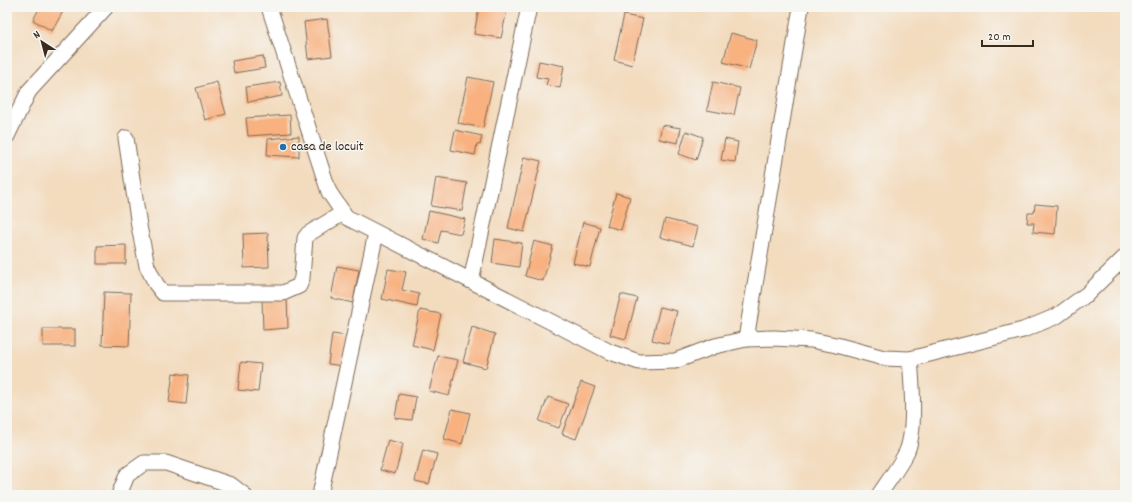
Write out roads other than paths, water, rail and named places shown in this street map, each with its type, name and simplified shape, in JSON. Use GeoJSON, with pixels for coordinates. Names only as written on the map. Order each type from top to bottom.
{"type":"FeatureCollection","features":[{"type":"Feature","properties":{"kind":"street"},"geometry":{"type":"LineString","coordinates":[[7,136],[29,91],[106,7]]}},
{"type":"Feature","properties":{"kind":"street"},"geometry":{"type":"LineString","coordinates":[[269,7],[328,192],[346,217],[610,352],[639,362],[675,361],[715,346],[746,339],[774,338],[811,340],[884,358],[910,359],[1023,330],[1057,316],[1087,294],[1125,257]]}},
{"type":"Feature","properties":{"kind":"street"},"geometry":{"type":"LineString","coordinates":[[471,281],[529,7]]}},
{"type":"Feature","properties":{"kind":"street"},"geometry":{"type":"LineString","coordinates":[[746,339],[802,7]]}},
{"type":"Feature","properties":{"kind":"street"},"geometry":{"type":"LineString","coordinates":[[126,138],[139,226],[147,266],[156,284],[163,293],[283,293],[292,290],[299,286],[302,278],[305,238],[308,234],[343,213]]}},
{"type":"Feature","properties":{"kind":"street"},"geometry":{"type":"LineString","coordinates":[[320,495],[376,233]]}},
{"type":"Feature","properties":{"kind":"street"},"geometry":{"type":"LineString","coordinates":[[879,495],[907,451],[911,432],[912,389],[910,359]]}},
{"type":"Feature","properties":{"kind":"street"},"geometry":{"type":"LineString","coordinates":[[119,495],[127,475],[144,463],[166,463],[231,485],[244,495]]}},
{"type":"Feature","properties":{"kind":"place","name":"casa de locuit"},"geometry":{"type":"Point","coordinates":[283,147]}}]}
